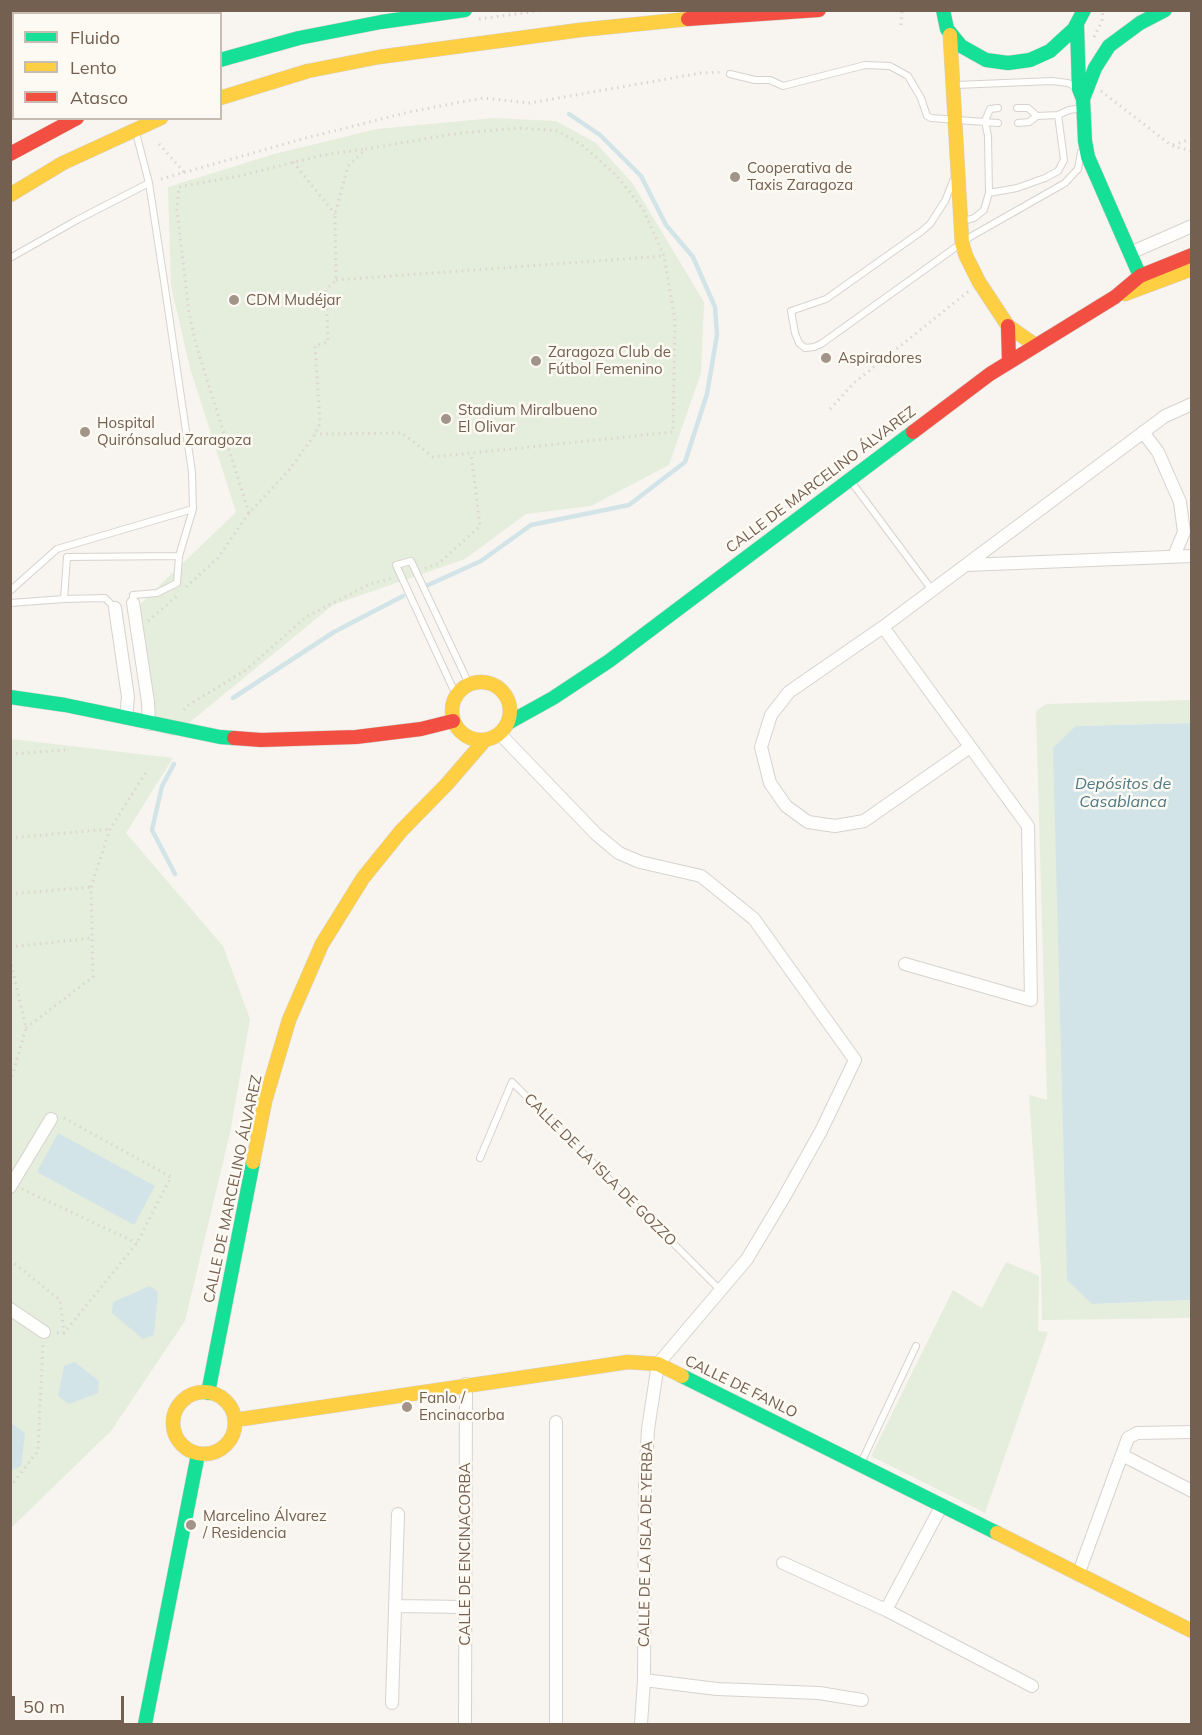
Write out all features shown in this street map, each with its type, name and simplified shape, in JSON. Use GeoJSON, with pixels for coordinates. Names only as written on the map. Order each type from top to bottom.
{"type":"FeatureCollection","features":[{"type":"Feature","properties":{"kind":"street"},"geometry":{"type":"LineString","coordinates":[[222,59],[309,36],[381,22],[465,10]]}},
{"type":"Feature","properties":{"kind":"street"},"geometry":{"type":"LineString","coordinates":[[222,97],[308,71],[379,57],[580,30],[734,15],[819,10]]}},
{"type":"Feature","properties":{"kind":"street"},"geometry":{"type":"LineString","coordinates":[[943,10],[944,21],[950,35],[962,243],[966,256],[980,282],[1008,326],[1035,345]]}},
{"type":"Feature","properties":{"kind":"street"},"geometry":{"type":"LineString","coordinates":[[950,35],[961,46],[977,56],[1008,63],[1030,60],[1050,51],[1067,37],[1077,25],[1084,10]]}},
{"type":"Feature","properties":{"kind":"street"},"geometry":{"type":"LineString","coordinates":[[1082,99],[1095,68],[1109,46],[1140,23],[1165,10]]}},
{"type":"Feature","properties":{"kind":"street"},"geometry":{"type":"LineString","coordinates":[[1077,25],[1084,141],[1092,170],[1140,276]]}},
{"type":"Feature","properties":{"kind":"street"},"geometry":{"type":"LineString","coordinates":[[10,154],[73,120]]}},
{"type":"Feature","properties":{"kind":"street"},"geometry":{"type":"LineString","coordinates":[[10,195],[63,163],[156,120]]}},
{"type":"Feature","properties":{"kind":"street"},"geometry":{"type":"LineString","coordinates":[[1137,250],[1191,226]]}},
{"type":"Feature","properties":{"kind":"street","name":"CALLE DE MARCELINO ÁLVAREZ"},"geometry":{"type":"LineString","coordinates":[[208,1393],[266,1101],[289,1020],[322,944],[363,878],[401,831],[485,740],[609,661],[1009,361],[1115,297],[1140,276],[1191,255]]}},
{"type":"Feature","properties":{"kind":"street","name":"CALLE DE MARCELINO ÁLVAREZ"},"geometry":{"type":"LineString","coordinates":[[1115,297],[1191,269]]}},
{"type":"Feature","properties":{"kind":"street"},"geometry":{"type":"LineString","coordinates":[[1008,326],[1009,361]]}},
{"type":"Feature","properties":{"kind":"street"},"geometry":{"type":"LineString","coordinates":[[970,747],[864,821],[835,826],[808,822],[786,806],[770,783],[761,747],[771,715],[789,692],[883,627],[1165,416],[1191,404]]}},
{"type":"Feature","properties":{"kind":"street"},"geometry":{"type":"LineString","coordinates":[[1143,432],[1163,461],[1191,522]]}},
{"type":"Feature","properties":{"kind":"street"},"geometry":{"type":"LineString","coordinates":[[1174,556],[1184,532],[1180,502]]}},
{"type":"Feature","properties":{"kind":"street"},"geometry":{"type":"LineString","coordinates":[[967,565],[1191,556]]}},
{"type":"Feature","properties":{"kind":"street"},"geometry":{"type":"LineString","coordinates":[[133,603],[148,702],[149,724]]}},
{"type":"Feature","properties":{"kind":"street"},"geometry":{"type":"LineString","coordinates":[[115,608],[128,697],[126,718]]}},
{"type":"Feature","properties":{"kind":"street"},"geometry":{"type":"LineString","coordinates":[[883,627],[1028,826],[1031,1000],[904,964]]}},
{"type":"Feature","properties":{"kind":"street"},"geometry":{"type":"LineString","coordinates":[[485,740],[466,737],[456,728],[453,721],[453,703],[456,694],[469,684],[477,682],[493,684],[505,695],[510,709],[504,728],[596,834],[619,853],[640,862],[701,876],[754,919],[855,1059],[821,1131],[747,1259],[658,1364]]}},
{"type":"Feature","properties":{"kind":"street"},"geometry":{"type":"LineString","coordinates":[[10,697],[65,705],[220,737],[297,739],[356,737],[421,729],[453,721]]}},
{"type":"Feature","properties":{"kind":"street","name":"CALLE DE MARCELINO ÁLVAREZ"},"geometry":{"type":"LineString","coordinates":[[508,702],[553,698]]}},
{"type":"Feature","properties":{"kind":"street"},"geometry":{"type":"LineString","coordinates":[[466,737],[466,762]]}},
{"type":"Feature","properties":{"kind":"street"},"geometry":{"type":"LineString","coordinates":[[11,1186],[51,1119]]}},
{"type":"Feature","properties":{"kind":"street"},"geometry":{"type":"LineString","coordinates":[[10,1309],[44,1332]]}},
{"type":"Feature","properties":{"kind":"street","name":"CALLE DE FANLO"},"geometry":{"type":"LineString","coordinates":[[235,1420],[466,1384],[628,1362],[658,1364],[1191,1631]]}},
{"type":"Feature","properties":{"kind":"street","name":"CALLE DE LA ISLA DE YERBA"},"geometry":{"type":"LineString","coordinates":[[641,1725],[644,1680],[645,1483],[648,1429],[658,1364]]}},
{"type":"Feature","properties":{"kind":"street","name":"CALLE DE ENCINACORBA"},"geometry":{"type":"LineString","coordinates":[[465,1725],[466,1384]]}},
{"type":"Feature","properties":{"kind":"street"},"geometry":{"type":"LineString","coordinates":[[208,1393],[226,1402],[235,1420],[232,1438],[226,1445],[210,1454],[198,1454],[183,1446],[177,1438],[174,1419],[182,1402],[190,1396],[208,1393]]}},
{"type":"Feature","properties":{"kind":"street"},"geometry":{"type":"LineString","coordinates":[[556,1422],[556,1725]]}},
{"type":"Feature","properties":{"kind":"street"},"geometry":{"type":"LineString","coordinates":[[1078,1575],[1126,1443],[1132,1435],[1191,1432]]}},
{"type":"Feature","properties":{"kind":"street"},"geometry":{"type":"LineString","coordinates":[[146,1725],[198,1454]]}},
{"type":"Feature","properties":{"kind":"street"},"geometry":{"type":"LineString","coordinates":[[1122,1455],[1191,1491]]}},
{"type":"Feature","properties":{"kind":"street"},"geometry":{"type":"LineString","coordinates":[[886,1610],[942,1505]]}},
{"type":"Feature","properties":{"kind":"street"},"geometry":{"type":"LineString","coordinates":[[392,1703],[398,1514]]}},
{"type":"Feature","properties":{"kind":"street"},"geometry":{"type":"LineString","coordinates":[[783,1563],[886,1610],[1032,1686]]}},
{"type":"Feature","properties":{"kind":"street"},"geometry":{"type":"LineString","coordinates":[[396,1606],[465,1607]]}},
{"type":"Feature","properties":{"kind":"street"},"geometry":{"type":"LineString","coordinates":[[644,1680],[717,1689],[819,1693],[862,1700]]}},
{"type":"Feature","properties":{"kind":"lane"},"geometry":{"type":"LineString","coordinates":[[730,75],[755,80],[770,80],[783,86],[865,64],[890,66],[908,76],[921,98],[927,116],[935,119],[998,123]]}},
{"type":"Feature","properties":{"kind":"lane"},"geometry":{"type":"LineString","coordinates":[[954,85],[1052,81],[1068,83],[1082,99],[1058,115],[1037,116],[1029,122],[1018,123]]}},
{"type":"Feature","properties":{"kind":"lane"},"geometry":{"type":"LineString","coordinates":[[961,223],[975,218],[982,212],[989,193],[988,136],[985,121],[990,110],[998,108]]}},
{"type":"Feature","properties":{"kind":"lane"},"geometry":{"type":"LineString","coordinates":[[1017,108],[1028,108],[1037,116]]}},
{"type":"Feature","properties":{"kind":"lane"},"geometry":{"type":"LineString","coordinates":[[989,193],[1017,188],[1046,178],[1058,171],[1064,160],[1058,115]]}},
{"type":"Feature","properties":{"kind":"lane"},"geometry":{"type":"LineString","coordinates":[[133,603],[133,595],[157,593],[177,583],[179,555],[193,509],[192,472],[149,183],[135,129]]}},
{"type":"Feature","properties":{"kind":"lane"},"geometry":{"type":"LineString","coordinates":[[957,166],[945,201],[922,231],[826,299],[791,311],[799,343],[805,348],[820,344],[986,227],[1070,178],[1078,169],[1081,146],[1084,141]]}},
{"type":"Feature","properties":{"kind":"lane"},"geometry":{"type":"LineString","coordinates":[[10,258],[77,219],[149,183]]}},
{"type":"Feature","properties":{"kind":"lane"},"geometry":{"type":"LineString","coordinates":[[982,212],[986,227]]}},
{"type":"Feature","properties":{"kind":"lane"},"geometry":{"type":"LineString","coordinates":[[850,480],[932,590]]}},
{"type":"Feature","properties":{"kind":"lane"},"geometry":{"type":"LineString","coordinates":[[10,591],[57,549],[193,509]]}},
{"type":"Feature","properties":{"kind":"lane"},"geometry":{"type":"LineString","coordinates":[[64,599],[67,557],[179,555]]}},
{"type":"Feature","properties":{"kind":"lane"},"geometry":{"type":"LineString","coordinates":[[456,694],[396,565],[411,561],[469,684]]}},
{"type":"Feature","properties":{"kind":"lane"},"geometry":{"type":"LineString","coordinates":[[10,603],[105,598],[115,608]]}},
{"type":"Feature","properties":{"kind":"lane","name":"CALLE DE LA ISLA DE GOZZO"},"geometry":{"type":"LineString","coordinates":[[480,1158],[512,1082],[720,1290]]}},
{"type":"Feature","properties":{"kind":"lane"},"geometry":{"type":"LineString","coordinates":[[861,1464],[916,1346]]}},
{"type":"Feature","properties":{"kind":"path"},"geometry":{"type":"LineString","coordinates":[[901,25],[902,10]]}},
{"type":"Feature","properties":{"kind":"path"},"geometry":{"type":"LineString","coordinates":[[161,179],[377,120],[483,98],[530,102],[701,73],[723,72],[730,75]]}},
{"type":"Feature","properties":{"kind":"path"},"geometry":{"type":"LineString","coordinates":[[1097,84],[1101,91],[1172,146],[1191,152]]}},
{"type":"Feature","properties":{"kind":"path"},"geometry":{"type":"LineString","coordinates":[[249,513],[197,348],[189,314],[177,210],[179,188],[323,155],[460,133],[521,128],[558,131],[582,145],[616,175],[643,210],[664,256],[675,320],[673,432],[433,457],[402,433],[315,434]]}},
{"type":"Feature","properties":{"kind":"path"},"geometry":{"type":"LineString","coordinates":[[1172,146],[1191,139]]}},
{"type":"Feature","properties":{"kind":"path"},"geometry":{"type":"LineString","coordinates":[[159,144],[184,172]]}},
{"type":"Feature","properties":{"kind":"path"},"geometry":{"type":"LineString","coordinates":[[336,280],[335,214],[348,166],[366,149]]}},
{"type":"Feature","properties":{"kind":"path"},"geometry":{"type":"LineString","coordinates":[[293,162],[335,214]]}},
{"type":"Feature","properties":{"kind":"path"},"geometry":{"type":"LineString","coordinates":[[147,622],[217,559],[249,513],[290,469],[315,434],[320,423],[315,346],[328,342],[326,290],[336,280],[664,256]]}},
{"type":"Feature","properties":{"kind":"path"},"geometry":{"type":"LineString","coordinates":[[830,409],[855,382],[980,282]]}},
{"type":"Feature","properties":{"kind":"path"},"geometry":{"type":"LineString","coordinates":[[415,571],[438,564],[480,526],[471,453]]}},
{"type":"Feature","properties":{"kind":"path"},"geometry":{"type":"LineString","coordinates":[[184,710],[246,670],[306,616],[370,584],[401,575]]}},
{"type":"Feature","properties":{"kind":"path"},"geometry":{"type":"LineString","coordinates":[[10,754],[65,750]]}},
{"type":"Feature","properties":{"kind":"path"},"geometry":{"type":"LineString","coordinates":[[26,1028],[93,977],[91,887],[110,829],[148,769]]}},
{"type":"Feature","properties":{"kind":"path"},"geometry":{"type":"LineString","coordinates":[[10,838],[110,829]]}},
{"type":"Feature","properties":{"kind":"path"},"geometry":{"type":"LineString","coordinates":[[10,894],[91,887]]}},
{"type":"Feature","properties":{"kind":"path"},"geometry":{"type":"LineString","coordinates":[[10,946],[92,938]]}},
{"type":"Feature","properties":{"kind":"path"},"geometry":{"type":"LineString","coordinates":[[10,959],[26,1028],[10,1083]]}},
{"type":"Feature","properties":{"kind":"path"},"geometry":{"type":"LineString","coordinates":[[51,1119],[61,1116],[171,1177],[137,1243],[64,1334]]}},
{"type":"Feature","properties":{"kind":"path"},"geometry":{"type":"LineString","coordinates":[[11,1186],[137,1243]]}},
{"type":"Feature","properties":{"kind":"path"},"geometry":{"type":"LineString","coordinates":[[10,1260],[60,1300],[64,1334]]}},
{"type":"Feature","properties":{"kind":"path"},"geometry":{"type":"LineString","coordinates":[[10,1487],[38,1451],[44,1332],[64,1334]]}},
{"type":"Feature","properties":{"kind":"green space","name":"Stadium Miralbueno El Olivar"},"geometry":{"type":"Polygon","coordinates":[[[494,118],[556,121],[596,143],[633,184],[704,302],[701,373],[669,465],[591,506],[526,514],[465,559],[333,605],[173,736],[151,730],[136,608],[236,512],[190,368],[171,286],[168,187],[274,154],[377,129],[494,118]]]}},
{"type":"Feature","properties":{"kind":"green space"},"geometry":{"type":"Polygon","coordinates":[[[1191,700],[1191,723],[1076,726],[1092,1304],[1191,1300],[1191,1318],[1042,1320],[1041,1269],[1029,1095],[1047,1100],[1036,711],[1046,704],[1191,700]]]}},
{"type":"Feature","properties":{"kind":"green space"},"geometry":{"type":"Polygon","coordinates":[[[11,739],[173,758],[126,833],[223,946],[250,1019],[230,1133],[185,1321],[111,1431],[11,1528],[11,739]]]}},
{"type":"Feature","properties":{"kind":"green space"},"geometry":{"type":"Polygon","coordinates":[[[1006,1262],[1039,1276],[1038,1331],[1048,1332],[985,1513],[871,1456],[953,1290],[982,1308],[1006,1262]]]}},
{"type":"Feature","properties":{"kind":"water","name":"Depósitos de Casablanca"},"geometry":{"type":"Polygon","coordinates":[[[1191,723],[1191,1300],[1092,1304],[1067,1280],[1053,748],[1076,726],[1191,723]]]}},
{"type":"Feature","properties":{"kind":"water"},"geometry":{"type":"Polygon","coordinates":[[[58,1133],[155,1186],[134,1225],[37,1172],[58,1133]]]}},
{"type":"Feature","properties":{"kind":"water"},"geometry":{"type":"Polygon","coordinates":[[[150,1286],[158,1292],[154,1335],[143,1339],[112,1313],[113,1302],[150,1286]]]}},
{"type":"Feature","properties":{"kind":"water"},"geometry":{"type":"Polygon","coordinates":[[[75,1362],[99,1381],[98,1393],[69,1404],[58,1396],[64,1366],[75,1362]]]}},
{"type":"Feature","properties":{"kind":"water"},"geometry":{"type":"Polygon","coordinates":[[[11,1423],[25,1433],[21,1466],[11,1471],[11,1423]]]}},
{"type":"Feature","properties":{"kind":"waterway"},"geometry":{"type":"LineString","coordinates":[[426,586],[481,561],[531,525],[629,505],[685,462],[707,394],[717,335],[715,307],[693,257],[666,225],[641,176],[600,135],[569,114]]}},
{"type":"Feature","properties":{"kind":"waterway"},"geometry":{"type":"LineString","coordinates":[[233,698],[334,632],[403,596]]}},
{"type":"Feature","properties":{"kind":"waterway"},"geometry":{"type":"LineString","coordinates":[[174,764],[162,786],[152,830],[175,874]]}},
{"type":"Feature","properties":{"kind":"traffic: fast"},"geometry":{"type":"LineString","coordinates":[[222,59],[299,38],[381,22],[465,10]]}},
{"type":"Feature","properties":{"kind":"traffic: fast"},"geometry":{"type":"LineString","coordinates":[[943,10],[947,29],[961,46],[986,60],[1008,63],[1030,60],[1050,51],[1074,29],[1084,10]]}},
{"type":"Feature","properties":{"kind":"traffic: fast"},"geometry":{"type":"LineString","coordinates":[[1083,99],[1095,68],[1109,46],[1140,23],[1165,10]]}},
{"type":"Feature","properties":{"kind":"traffic: fast"},"geometry":{"type":"LineString","coordinates":[[1077,25],[1079,89],[1083,99],[1088,157],[1140,276]]}},
{"type":"Feature","properties":{"kind":"traffic: fast"},"geometry":{"type":"LineString","coordinates":[[508,723],[553,698],[609,661],[913,432]]}},
{"type":"Feature","properties":{"kind":"traffic: fast"},"geometry":{"type":"LineString","coordinates":[[10,697],[65,705],[234,738]]}},
{"type":"Feature","properties":{"kind":"traffic: fast"},"geometry":{"type":"LineString","coordinates":[[208,1393],[253,1162]]}},
{"type":"Feature","properties":{"kind":"traffic: fast"},"geometry":{"type":"LineString","coordinates":[[682,1376],[997,1533]]}},
{"type":"Feature","properties":{"kind":"traffic: fast"},"geometry":{"type":"LineString","coordinates":[[145,1724],[198,1454]]}},
{"type":"Feature","properties":{"kind":"traffic: slow"},"geometry":{"type":"LineString","coordinates":[[222,97],[308,71],[379,57],[580,30],[688,19]]}},
{"type":"Feature","properties":{"kind":"traffic: slow"},"geometry":{"type":"LineString","coordinates":[[950,35],[962,243],[979,282],[1008,326],[1035,345]]}},
{"type":"Feature","properties":{"kind":"traffic: slow"},"geometry":{"type":"LineString","coordinates":[[10,195],[63,163],[157,120]]}},
{"type":"Feature","properties":{"kind":"traffic: slow"},"geometry":{"type":"LineString","coordinates":[[1125,294],[1192,269]]}},
{"type":"Feature","properties":{"kind":"traffic: slow"},"geometry":{"type":"LineString","coordinates":[[475,682],[487,682],[502,690],[510,705],[510,711],[510,717],[502,732],[487,740],[475,740],[460,732],[452,717],[452,705],[460,690],[475,682]]}},
{"type":"Feature","properties":{"kind":"traffic: slow"},"geometry":{"type":"LineString","coordinates":[[253,1162],[265,1101],[289,1020],[322,944],[363,878],[401,831],[447,784],[485,740]]}},
{"type":"Feature","properties":{"kind":"traffic: slow"},"geometry":{"type":"LineString","coordinates":[[235,1420],[628,1362],[658,1364],[682,1376]]}},
{"type":"Feature","properties":{"kind":"traffic: slow"},"geometry":{"type":"LineString","coordinates":[[204,1392],[221,1397],[226,1401],[230,1406],[235,1423],[230,1440],[226,1445],[221,1449],[204,1454],[187,1449],[182,1445],[178,1440],[173,1423],[178,1406],[182,1401],[187,1397],[204,1392]]}},
{"type":"Feature","properties":{"kind":"traffic: slow"},"geometry":{"type":"LineString","coordinates":[[997,1533],[1192,1631]]}},
{"type":"Feature","properties":{"kind":"traffic: jam"},"geometry":{"type":"LineString","coordinates":[[688,19],[819,10]]}},
{"type":"Feature","properties":{"kind":"traffic: jam"},"geometry":{"type":"LineString","coordinates":[[10,154],[73,120]]}},
{"type":"Feature","properties":{"kind":"traffic: jam"},"geometry":{"type":"LineString","coordinates":[[913,432],[990,374],[1115,297],[1140,276],[1192,255]]}},
{"type":"Feature","properties":{"kind":"traffic: jam"},"geometry":{"type":"LineString","coordinates":[[1008,326],[1009,361]]}},
{"type":"Feature","properties":{"kind":"traffic: jam"},"geometry":{"type":"LineString","coordinates":[[234,738],[261,740],[356,737],[421,729],[453,721]]}},
{"type":"Feature","properties":{"kind":"place","name":"Cooperativa de Taxis Zaragoza"},"geometry":{"type":"Point","coordinates":[735,177]}},
{"type":"Feature","properties":{"kind":"place","name":"CDM Mudéjar"},"geometry":{"type":"Point","coordinates":[234,300]}},
{"type":"Feature","properties":{"kind":"place","name":"Aspiradores"},"geometry":{"type":"Point","coordinates":[826,358]}},
{"type":"Feature","properties":{"kind":"place","name":"Zaragoza Club de Fútbol Femenino"},"geometry":{"type":"Point","coordinates":[536,361]}},
{"type":"Feature","properties":{"kind":"place","name":"Stadium Miralbueno El Olivar"},"geometry":{"type":"Point","coordinates":[446,419]}},
{"type":"Feature","properties":{"kind":"place","name":"Hospital Quirónsalud Zaragoza"},"geometry":{"type":"Point","coordinates":[85,432]}},
{"type":"Feature","properties":{"kind":"place","name":"Fanlo / Encinacorba"},"geometry":{"type":"Point","coordinates":[407,1407]}},
{"type":"Feature","properties":{"kind":"place","name":"Marcelino Álvarez / Residencia"},"geometry":{"type":"Point","coordinates":[191,1525]}}]}
